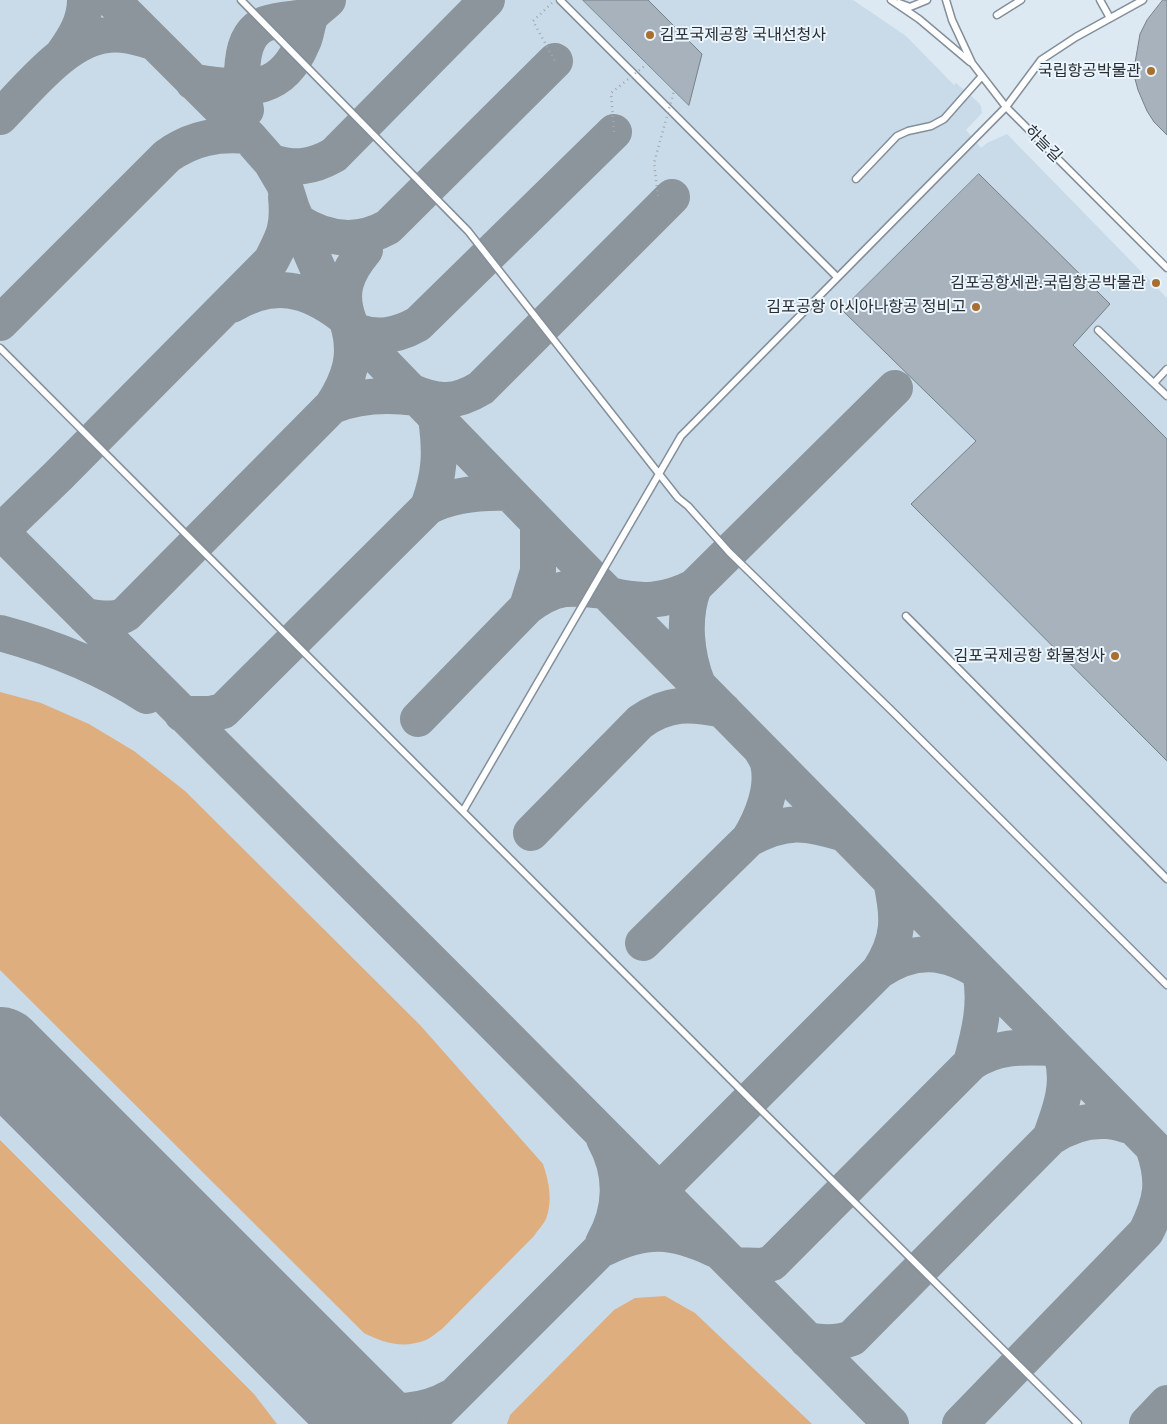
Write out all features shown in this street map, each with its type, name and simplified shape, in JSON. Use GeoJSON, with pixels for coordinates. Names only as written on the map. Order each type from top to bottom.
{"type":"FeatureCollection","features":[{"type":"Feature","properties":{"kind":"lane"},"geometry":{"type":"LineString","coordinates":[[241,0],[468,230],[678,498],[688,506],[729,552],[893,712],[1167,985]]}},
{"type":"Feature","properties":{"kind":"lane"},"geometry":{"type":"LineString","coordinates":[[560,0],[837,278]]}},
{"type":"Feature","properties":{"kind":"lane"},"geometry":{"type":"LineString","coordinates":[[891,0],[910,6],[927,0]]}},
{"type":"Feature","properties":{"kind":"lane"},"geometry":{"type":"LineString","coordinates":[[891,0],[919,19],[972,63]]}},
{"type":"Feature","properties":{"kind":"lane","name":"하늘길"},"geometry":{"type":"LineString","coordinates":[[946,0],[952,20],[972,63],[1006,107],[1167,268]]}},
{"type":"Feature","properties":{"kind":"lane"},"geometry":{"type":"LineString","coordinates":[[997,15],[1021,0]]}},
{"type":"Feature","properties":{"kind":"lane"},"geometry":{"type":"LineString","coordinates":[[1100,0],[1110,18]]}},
{"type":"Feature","properties":{"kind":"lane"},"geometry":{"type":"LineString","coordinates":[[462,811],[683,433],[1006,107],[1041,60],[1053,51],[1143,0]]}},
{"type":"Feature","properties":{"kind":"lane"},"geometry":{"type":"LineString","coordinates":[[856,179],[897,136],[908,131],[931,126],[944,119],[982,76]]}},
{"type":"Feature","properties":{"kind":"lane"},"geometry":{"type":"LineString","coordinates":[[1098,330],[1167,396]]}},
{"type":"Feature","properties":{"kind":"lane"},"geometry":{"type":"LineString","coordinates":[[0,348],[1078,1424]]}},
{"type":"Feature","properties":{"kind":"lane"},"geometry":{"type":"LineString","coordinates":[[1154,383],[1167,369]]}},
{"type":"Feature","properties":{"kind":"lane"},"geometry":{"type":"LineString","coordinates":[[906,616],[1167,879]]}},
{"type":"Feature","properties":{"kind":"path"},"geometry":{"type":"LineString","coordinates":[[555,0],[533,21],[555,61]]}},
{"type":"Feature","properties":{"kind":"path"},"geometry":{"type":"LineString","coordinates":[[614,132],[611,93],[647,64]]}},
{"type":"Feature","properties":{"kind":"path"},"geometry":{"type":"LineString","coordinates":[[658,196],[654,163],[674,91]]}},
{"type":"Feature","properties":{"kind":"shaded area"},"geometry":{"type":"Polygon","coordinates":[[[0,0],[853,0],[906,36],[954,85],[956,83],[978,102],[982,113],[966,130],[981,148],[987,143],[1007,134],[1167,298],[1167,1424],[0,1424],[0,0]]]}},
{"type":"Feature","properties":{"kind":"shaded area"},"geometry":{"type":"Polygon","coordinates":[[[0,692],[41,703],[89,724],[134,751],[185,791],[420,1025],[543,1164],[550,1198],[545,1221],[534,1236],[442,1329],[430,1338],[418,1343],[394,1344],[364,1333],[0,970],[0,692]]]}},
{"type":"Feature","properties":{"kind":"shaded area"},"geometry":{"type":"Polygon","coordinates":[[[0,1140],[254,1394],[277,1424],[0,1424],[0,1140]]]}},
{"type":"Feature","properties":{"kind":"shaded area"},"geometry":{"type":"Polygon","coordinates":[[[665,1296],[695,1313],[812,1424],[507,1424],[510,1415],[614,1310],[635,1298],[665,1296]]]}},
{"type":"Feature","properties":{"kind":"building","name":"김포국제공항 국내선청사"},"geometry":{"type":"Polygon","coordinates":[[[583,0],[648,0],[702,54],[689,105],[583,0]]]}},
{"type":"Feature","properties":{"kind":"building","name":"국립항공박물관"},"geometry":{"type":"Polygon","coordinates":[[[1163,0],[1167,0],[1167,135],[1154,122],[1147,111],[1135,79],[1135,63],[1140,34],[1147,20],[1163,0]]]}},
{"type":"Feature","properties":{"kind":"building","name":"김포국제공항 화물청사"},"geometry":{"type":"Polygon","coordinates":[[[979,174],[1110,304],[1073,345],[1167,439],[1167,761],[911,504],[976,441],[842,310],[979,174]]]}},
{"type":"Feature","properties":{"kind":"taxiway"},"geometry":{"type":"LineString","coordinates":[[63,54],[78,28],[85,8],[85,0]]}},
{"type":"Feature","properties":{"kind":"taxiway"},"geometry":{"type":"LineString","coordinates":[[112,0],[249,137],[271,162],[284,184],[292,209],[325,285],[343,316],[364,343],[557,542],[1167,1161]]}},
{"type":"Feature","properties":{"kind":"taxiway"},"geometry":{"type":"LineString","coordinates":[[193,82],[244,87],[272,81],[283,73],[294,60],[304,39],[311,16],[328,0]]}},
{"type":"Feature","properties":{"kind":"taxiway"},"geometry":{"type":"LineString","coordinates":[[271,162],[288,166],[303,166],[318,163],[334,155],[487,0]]}},
{"type":"Feature","properties":{"kind":"taxiway"},"geometry":{"type":"LineString","coordinates":[[246,110],[242,75],[245,50],[249,39],[256,30],[265,24],[311,16]]}},
{"type":"Feature","properties":{"kind":"taxiway"},"geometry":{"type":"LineString","coordinates":[[0,117],[49,67],[78,45],[93,38],[108,35],[131,36],[153,42]]}},
{"type":"Feature","properties":{"kind":"taxiway"},"geometry":{"type":"LineString","coordinates":[[297,221],[331,236],[354,238],[388,227],[555,61]]}},
{"type":"Feature","properties":{"kind":"taxiway"},"geometry":{"type":"LineString","coordinates":[[355,331],[371,335],[387,335],[395,334],[418,324],[614,132]]}},
{"type":"Feature","properties":{"kind":"taxiway"},"geometry":{"type":"LineString","coordinates":[[0,323],[167,156],[186,145],[206,138],[226,135],[248,136]]}},
{"type":"Feature","properties":{"kind":"taxiway"},"geometry":{"type":"LineString","coordinates":[[0,532],[271,261],[279,245],[286,223],[286,197]]}},
{"type":"Feature","properties":{"kind":"taxiway"},"geometry":{"type":"LineString","coordinates":[[410,391],[429,398],[446,400],[463,397],[481,388],[672,197]]}},
{"type":"Feature","properties":{"kind":"taxiway"},"geometry":{"type":"LineString","coordinates":[[349,321],[344,301],[346,283],[358,258],[365,250]]}},
{"type":"Feature","properties":{"kind":"taxiway"},"geometry":{"type":"LineString","coordinates":[[232,305],[262,292],[289,291],[316,299],[330,306],[343,316]]}},
{"type":"Feature","properties":{"kind":"taxiway"},"geometry":{"type":"LineString","coordinates":[[332,406],[348,376],[352,355],[352,344],[347,321]]}},
{"type":"Feature","properties":{"kind":"taxiway"},"geometry":{"type":"LineString","coordinates":[[610,595],[621,598],[653,600],[673,596],[694,587],[895,388]]}},
{"type":"Feature","properties":{"kind":"taxiway"},"geometry":{"type":"LineString","coordinates":[[85,616],[111,619],[126,614],[332,406],[342,402],[373,396],[416,398]]}},
{"type":"Feature","properties":{"kind":"taxiway"},"geometry":{"type":"LineString","coordinates":[[428,507],[435,484],[438,463],[439,442],[436,418]]}},
{"type":"Feature","properties":{"kind":"taxiway"},"geometry":{"type":"LineString","coordinates":[[182,714],[210,714],[223,711],[428,507],[447,499],[467,495],[509,493]]}},
{"type":"Feature","properties":{"kind":"taxiway"},"geometry":{"type":"LineString","coordinates":[[527,607],[538,571],[538,523]]}},
{"type":"Feature","properties":{"kind":"taxiway"},"geometry":{"type":"LineString","coordinates":[[0,531],[891,1424]]}},
{"type":"Feature","properties":{"kind":"taxiway"},"geometry":{"type":"LineString","coordinates":[[694,587],[688,611],[687,636],[688,649],[698,685]]}},
{"type":"Feature","properties":{"kind":"taxiway"},"geometry":{"type":"LineString","coordinates":[[418,719],[527,607],[537,600],[555,591],[564,589],[605,591]]}},
{"type":"Feature","properties":{"kind":"taxiway"},"geometry":{"type":"LineString","coordinates":[[0,633],[76,659],[112,676],[147,696]]}},
{"type":"Feature","properties":{"kind":"taxiway"},"geometry":{"type":"LineString","coordinates":[[531,833],[640,722],[650,715],[670,708],[690,705],[723,710]]}},
{"type":"Feature","properties":{"kind":"taxiway"},"geometry":{"type":"LineString","coordinates":[[749,839],[758,822],[768,792],[768,763],[760,748]]}},
{"type":"Feature","properties":{"kind":"taxiway"},"geometry":{"type":"LineString","coordinates":[[643,943],[749,839],[774,828],[796,824],[819,827],[845,834]]}},
{"type":"Feature","properties":{"kind":"taxiway"},"geometry":{"type":"LineString","coordinates":[[879,971],[891,949],[896,928],[891,881]]}},
{"type":"Feature","properties":{"kind":"taxiway"},"geometry":{"type":"LineString","coordinates":[[426,1424],[879,971],[905,958],[930,954],[955,959],[980,972],[983,995],[982,1007],[971,1063]]}},
{"type":"Feature","properties":{"kind":"taxiway"},"geometry":{"type":"LineString","coordinates":[[733,1265],[762,1266],[772,1263],[971,1063],[991,1053],[1011,1048],[1055,1048]]}},
{"type":"Feature","properties":{"kind":"taxiway"},"geometry":{"type":"LineString","coordinates":[[1050,1138],[1061,1107],[1065,1086],[1064,1065],[1061,1054]]}},
{"type":"Feature","properties":{"kind":"taxiway"},"geometry":{"type":"LineString","coordinates":[[807,1340],[830,1342],[852,1338],[1050,1138],[1069,1128],[1091,1122],[1109,1121],[1133,1127]]}},
{"type":"Feature","properties":{"kind":"taxiway"},"geometry":{"type":"LineString","coordinates":[[603,1243],[614,1218],[618,1191],[615,1165],[604,1139]]}},
{"type":"Feature","properties":{"kind":"taxiway"},"geometry":{"type":"LineString","coordinates":[[960,1424],[1146,1232],[1156,1210],[1160,1190],[1159,1170],[1153,1147]]}},
{"type":"Feature","properties":{"kind":"taxiway"},"geometry":{"type":"LineString","coordinates":[[605,1248],[634,1237],[660,1234],[685,1238],[714,1249]]}},
{"type":"Feature","properties":{"kind":"taxiway"},"geometry":{"type":"LineString","coordinates":[[327,1379],[357,1402],[383,1410],[407,1411],[418,1409],[451,1397]]}},
{"type":"Feature","properties":{"kind":"taxiway"},"geometry":{"type":"LineString","coordinates":[[1147,1424],[1167,1403]]}},
{"type":"Feature","properties":{"kind":"runway"},"geometry":{"type":"LineString","coordinates":[[0,1052],[372,1424]]}},
{"type":"Feature","properties":{"kind":"place","name":"김포국제공항 국내선청사"},"geometry":{"type":"Point","coordinates":[650,35]}},
{"type":"Feature","properties":{"kind":"place","name":"국립항공박물관"},"geometry":{"type":"Point","coordinates":[1151,71]}},
{"type":"Feature","properties":{"kind":"place","name":"김포공항세관.국립항공박물관"},"geometry":{"type":"Point","coordinates":[1156,283]}},
{"type":"Feature","properties":{"kind":"place","name":"김포공항 아시아나항공 정비고"},"geometry":{"type":"Point","coordinates":[976,307]}},
{"type":"Feature","properties":{"kind":"place","name":"김포국제공항 화물청사"},"geometry":{"type":"Point","coordinates":[1115,656]}}]}
